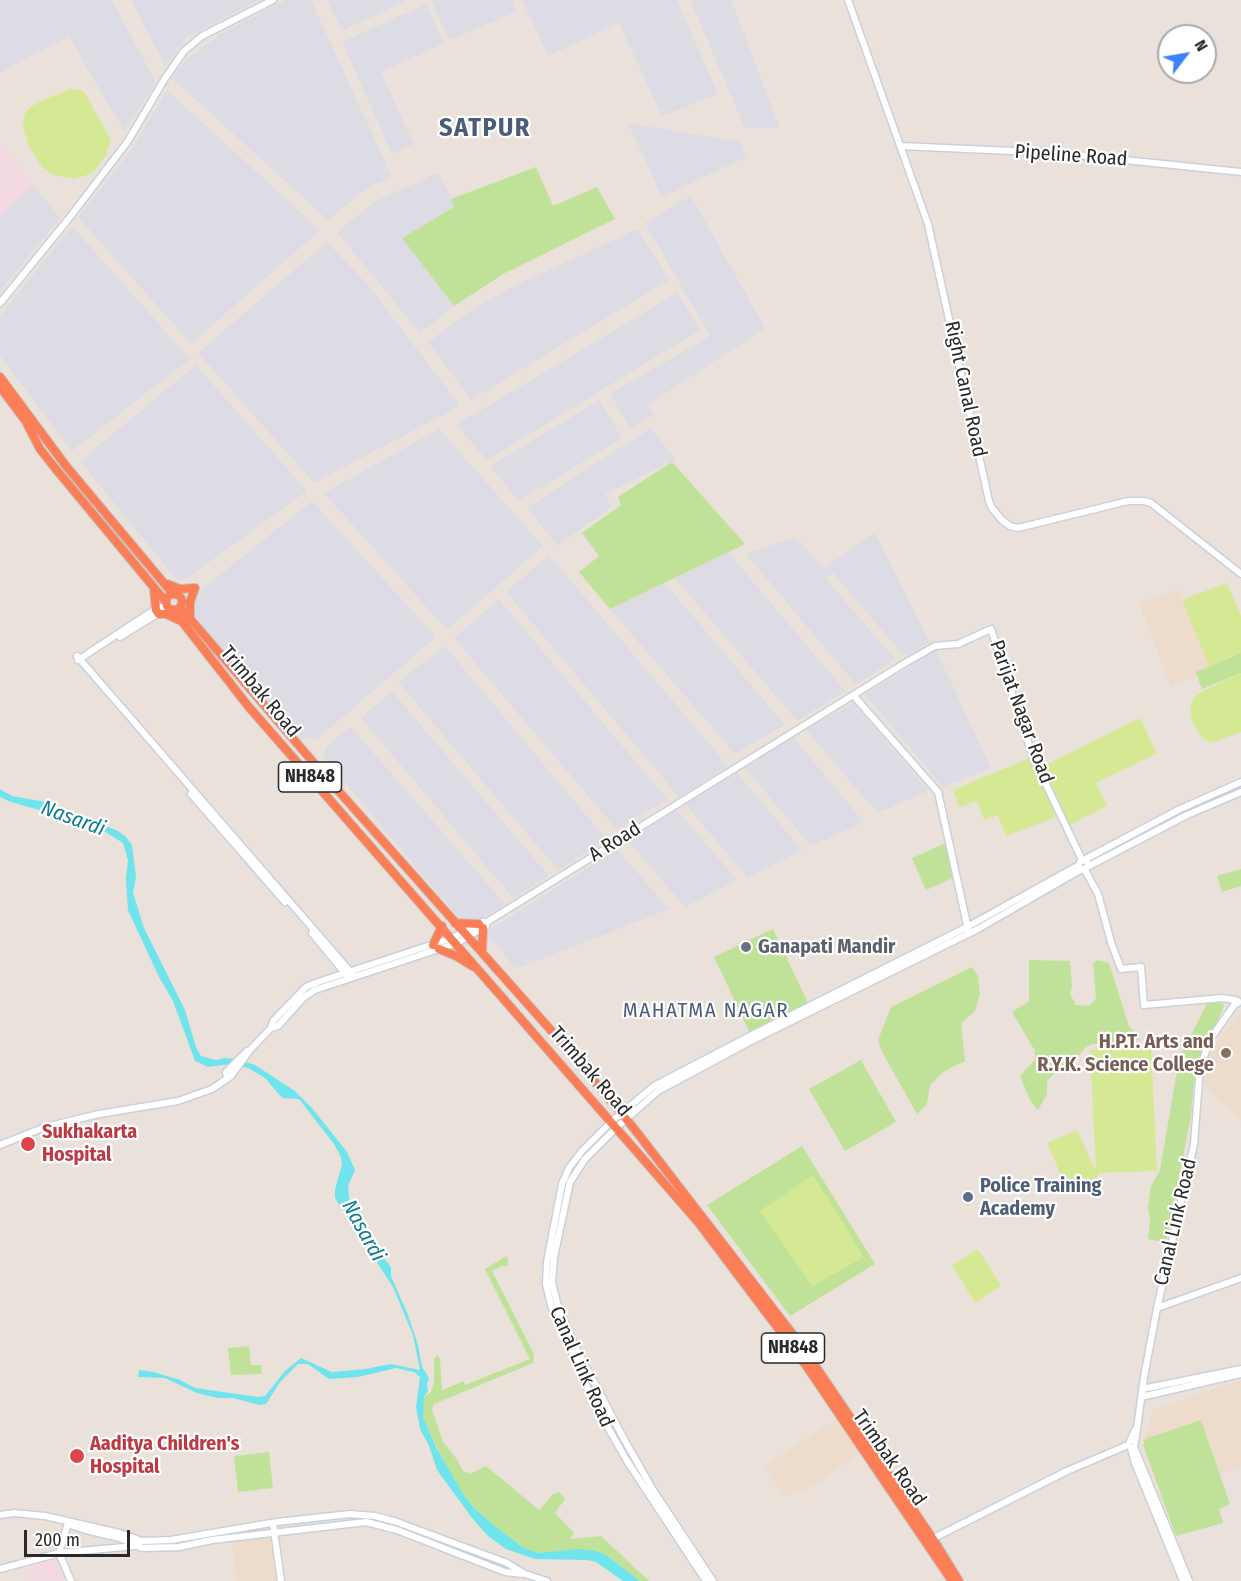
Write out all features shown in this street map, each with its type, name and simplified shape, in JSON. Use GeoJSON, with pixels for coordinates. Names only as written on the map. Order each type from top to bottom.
{"type":"FeatureCollection","features":[{"type":"Feature","properties":{"kind":"highway"},"geometry":{"type":"LineString","coordinates":[[0,377],[66,466],[173,594],[180,597],[171,606],[167,597],[173,594]]}},
{"type":"Feature","properties":{"kind":"highway","name":"Trimbak Road"},"geometry":{"type":"LineString","coordinates":[[0,387],[25,420],[40,448],[55,468],[153,585],[260,701],[455,922]]}},
{"type":"Feature","properties":{"kind":"highway"},"geometry":{"type":"LineString","coordinates":[[153,585],[157,612],[187,621],[195,588],[180,588],[164,583]]}},
{"type":"Feature","properties":{"kind":"highway","name":"Trimbak Road"},"geometry":{"type":"LineString","coordinates":[[187,621],[248,706],[483,973],[610,1125],[623,1134],[698,1222],[805,1364],[959,1581]]}},
{"type":"Feature","properties":{"kind":"highway"},"geometry":{"type":"LineString","coordinates":[[455,922],[483,925],[482,952]]}},
{"type":"Feature","properties":{"kind":"highway","name":"NH848"},"geometry":{"type":"LineString","coordinates":[[455,922],[482,952]]}},
{"type":"Feature","properties":{"kind":"highway"},"geometry":{"type":"LineString","coordinates":[[442,926],[436,947],[456,956],[483,973]]}},
{"type":"Feature","properties":{"kind":"highway","name":"Trimbak Road"},"geometry":{"type":"LineString","coordinates":[[482,952],[616,1106],[801,1345],[930,1540],[952,1581]]}},
{"type":"Feature","properties":{"kind":"street"},"geometry":{"type":"LineString","coordinates":[[0,303],[128,141],[184,51],[202,36],[273,0]]}},
{"type":"Feature","properties":{"kind":"street","name":"Right Canal Road"},"geometry":{"type":"LineString","coordinates":[[848,0],[928,225],[989,501],[997,515],[1010,526],[1018,528],[1128,501],[1144,501],[1151,503],[1241,574]]}},
{"type":"Feature","properties":{"kind":"street","name":"Pipeline Road"},"geometry":{"type":"LineString","coordinates":[[900,146],[1067,154],[1241,172]]}},
{"type":"Feature","properties":{"kind":"street"},"geometry":{"type":"LineString","coordinates":[[171,606],[157,612],[79,660],[349,974]]}},
{"type":"Feature","properties":{"kind":"street","name":"A Road"},"geometry":{"type":"LineString","coordinates":[[467,935],[853,694],[935,646],[958,644],[991,629]]}},
{"type":"Feature","properties":{"kind":"street","name":"Parijat Nagar Road"},"geometry":{"type":"LineString","coordinates":[[991,629],[1033,757],[1098,894],[1120,969],[1141,967],[1144,1005],[1221,999]]}},
{"type":"Feature","properties":{"kind":"street"},"geometry":{"type":"LineString","coordinates":[[853,694],[938,792],[968,930]]}},
{"type":"Feature","properties":{"kind":"street"},"geometry":{"type":"LineString","coordinates":[[610,1125],[624,1116],[654,1086],[665,1080],[968,930],[1178,810],[1241,782]]}},
{"type":"Feature","properties":{"kind":"street"},"geometry":{"type":"LineString","coordinates":[[1084,865],[1187,815],[1241,792]]}},
{"type":"Feature","properties":{"kind":"street"},"geometry":{"type":"LineString","coordinates":[[0,1144],[45,1127],[99,1114],[178,1101],[212,1089],[271,1028],[278,1026],[309,993],[349,974],[455,941],[467,935]]}},
{"type":"Feature","properties":{"kind":"street"},"geometry":{"type":"LineString","coordinates":[[1221,999],[1238,1002]]}},
{"type":"Feature","properties":{"kind":"street"},"geometry":{"type":"LineString","coordinates":[[1221,999],[1229,1006],[1229,1015]]}},
{"type":"Feature","properties":{"kind":"street","name":"Canal Link Road"},"geometry":{"type":"LineString","coordinates":[[1132,1445],[1157,1308],[1194,1144],[1200,1067],[1206,1048],[1238,1002]]}},
{"type":"Feature","properties":{"kind":"street"},"geometry":{"type":"LineString","coordinates":[[616,1106],[634,1107]]}},
{"type":"Feature","properties":{"kind":"street"},"geometry":{"type":"LineString","coordinates":[[632,1126],[634,1107]]}},
{"type":"Feature","properties":{"kind":"street","name":"Canal Link Road"},"geometry":{"type":"LineString","coordinates":[[610,1125],[582,1151],[569,1167],[562,1184],[547,1262],[546,1284],[551,1305],[594,1403],[627,1461],[706,1581]]}},
{"type":"Feature","properties":{"kind":"street","name":"Canal Link Road"},"geometry":{"type":"LineString","coordinates":[[610,1125],[570,1182],[554,1257],[552,1283],[567,1328],[601,1398],[653,1490],[713,1581]]}},
{"type":"Feature","properties":{"kind":"street"},"geometry":{"type":"LineString","coordinates":[[1157,1308],[1241,1278]]}},
{"type":"Feature","properties":{"kind":"street"},"geometry":{"type":"LineString","coordinates":[[1142,1389],[1241,1369]]}},
{"type":"Feature","properties":{"kind":"street"},"geometry":{"type":"LineString","coordinates":[[1141,1397],[1241,1374]]}},
{"type":"Feature","properties":{"kind":"street"},"geometry":{"type":"LineString","coordinates":[[930,1540],[1067,1471],[1132,1445]]}},
{"type":"Feature","properties":{"kind":"street"},"geometry":{"type":"LineString","coordinates":[[1132,1445],[1135,1463],[1184,1581]]}},
{"type":"Feature","properties":{"kind":"street"},"geometry":{"type":"LineString","coordinates":[[1132,1445],[1189,1581]]}},
{"type":"Feature","properties":{"kind":"street"},"geometry":{"type":"LineString","coordinates":[[0,1517],[45,1516],[119,1533],[142,1541],[171,1540],[273,1523],[350,1514],[375,1516],[453,1542],[507,1563],[525,1574]]}},
{"type":"Feature","properties":{"kind":"street"},"geometry":{"type":"LineString","coordinates":[[68,1523],[120,1538],[142,1548],[179,1547],[212,1540],[276,1534],[357,1521],[366,1522],[397,1530],[505,1572],[525,1574],[547,1581]]}},
{"type":"Feature","properties":{"kind":"street"},"geometry":{"type":"LineString","coordinates":[[68,1523],[59,1553],[71,1581]]}},
{"type":"Feature","properties":{"kind":"street"},"geometry":{"type":"LineString","coordinates":[[273,1523],[281,1581]]}},
{"type":"Feature","properties":{"kind":"street"},"geometry":{"type":"LineString","coordinates":[[0,1569],[59,1553],[135,1546],[142,1541]]}},
{"type":"Feature","properties":{"kind":"shaded area"},"geometry":{"type":"Polygon","coordinates":[[[0,0],[112,0],[156,83],[124,131],[69,37],[0,72],[0,0]]]}},
{"type":"Feature","properties":{"kind":"shaded area"},"geometry":{"type":"Polygon","coordinates":[[[131,0],[259,0],[187,37],[165,66],[131,0]]]}},
{"type":"Feature","properties":{"kind":"shaded area"},"geometry":{"type":"Polygon","coordinates":[[[286,0],[311,0],[392,177],[367,188],[328,220],[172,78],[188,58],[224,32],[286,0]]]}},
{"type":"Feature","properties":{"kind":"shaded area"},"geometry":{"type":"Polygon","coordinates":[[[327,0],[408,0],[342,31],[327,0]]]}},
{"type":"Feature","properties":{"kind":"shaded area"},"geometry":{"type":"Polygon","coordinates":[[[431,0],[511,0],[516,12],[449,40],[431,0]]]}},
{"type":"Feature","properties":{"kind":"shaded area"},"geometry":{"type":"Polygon","coordinates":[[[522,0],[677,0],[718,94],[662,116],[619,23],[548,56],[522,0]]]}},
{"type":"Feature","properties":{"kind":"shaded area"},"geometry":{"type":"Polygon","coordinates":[[[690,0],[731,0],[780,128],[745,128],[690,0]]]}},
{"type":"Feature","properties":{"kind":"shaded area"},"geometry":{"type":"Polygon","coordinates":[[[426,4],[444,43],[381,72],[414,144],[392,154],[342,42],[426,4]]]}},
{"type":"Feature","properties":{"kind":"shaded area"},"geometry":{"type":"Polygon","coordinates":[[[167,90],[320,230],[191,344],[78,217],[131,150],[167,90]]]}},
{"type":"Feature","properties":{"kind":"shaded area"},"geometry":{"type":"Polygon","coordinates":[[[628,123],[740,142],[746,157],[662,197],[628,123]]]}},
{"type":"Feature","properties":{"kind":"shaded area"},"geometry":{"type":"Polygon","coordinates":[[[0,143],[33,185],[0,215],[0,143]]]}},
{"type":"Feature","properties":{"kind":"shaded area"},"geometry":{"type":"Polygon","coordinates":[[[439,173],[455,206],[402,238],[454,306],[420,333],[337,232],[376,201],[439,173]]]}},
{"type":"Feature","properties":{"kind":"shaded area"},"geometry":{"type":"Polygon","coordinates":[[[33,185],[60,218],[0,291],[0,215],[33,185]]]}},
{"type":"Feature","properties":{"kind":"shaded area"},"geometry":{"type":"Polygon","coordinates":[[[691,196],[765,328],[648,405],[653,415],[631,429],[610,394],[710,336],[645,223],[691,196]]]}},
{"type":"Feature","properties":{"kind":"shaded area"},"geometry":{"type":"Polygon","coordinates":[[[72,226],[190,359],[72,451],[0,356],[0,316],[72,226]]]}},
{"type":"Feature","properties":{"kind":"shaded area"},"geometry":{"type":"Polygon","coordinates":[[[638,229],[669,280],[471,400],[428,342],[474,308],[516,285],[638,229]]]}},
{"type":"Feature","properties":{"kind":"shaded area"},"geometry":{"type":"Polygon","coordinates":[[[327,242],[369,286],[460,406],[314,483],[198,353],[327,242]]]}},
{"type":"Feature","properties":{"kind":"shaded area"},"geometry":{"type":"Polygon","coordinates":[[[677,293],[700,330],[487,460],[456,425],[677,293]]]}},
{"type":"Feature","properties":{"kind":"shaded area"},"geometry":{"type":"Polygon","coordinates":[[[196,365],[307,491],[186,579],[177,580],[80,461],[196,365]]]}},
{"type":"Feature","properties":{"kind":"shaded area"},"geometry":{"type":"Polygon","coordinates":[[[600,400],[622,438],[519,501],[490,466],[600,400]]]}},
{"type":"Feature","properties":{"kind":"shaded area"},"geometry":{"type":"Polygon","coordinates":[[[651,428],[676,460],[605,494],[612,507],[557,546],[527,508],[651,428]]]}},
{"type":"Feature","properties":{"kind":"shaded area"},"geometry":{"type":"Polygon","coordinates":[[[439,429],[543,546],[447,630],[324,493],[439,429]]]}},
{"type":"Feature","properties":{"kind":"shaded area"},"geometry":{"type":"Polygon","coordinates":[[[312,501],[436,637],[316,740],[299,737],[191,612],[202,589],[312,501]]]}},
{"type":"Feature","properties":{"kind":"shaded area"},"geometry":{"type":"Polygon","coordinates":[[[875,533],[930,642],[905,657],[833,573],[825,578],[895,659],[856,685],[746,554],[796,537],[824,568],[875,533]]]}},
{"type":"Feature","properties":{"kind":"shaded area"},"geometry":{"type":"Polygon","coordinates":[[[728,552],[845,691],[797,721],[675,578],[728,552]]]}},
{"type":"Feature","properties":{"kind":"shaded area"},"geometry":{"type":"Polygon","coordinates":[[[549,555],[728,766],[679,797],[506,592],[549,555]]]}},
{"type":"Feature","properties":{"kind":"shaded area"},"geometry":{"type":"Polygon","coordinates":[[[665,583],[785,725],[735,754],[610,609],[665,583]]]}},
{"type":"Feature","properties":{"kind":"shaded area"},"geometry":{"type":"Polygon","coordinates":[[[1178,589],[1211,670],[1171,687],[1139,603],[1178,589]]]}},
{"type":"Feature","properties":{"kind":"shaded area"},"geometry":{"type":"Polygon","coordinates":[[[499,599],[667,799],[617,830],[454,638],[499,599]]]}},
{"type":"Feature","properties":{"kind":"shaded area"},"geometry":{"type":"Polygon","coordinates":[[[445,646],[606,839],[558,870],[398,682],[445,646]]]}},
{"type":"Feature","properties":{"kind":"shaded area"},"geometry":{"type":"Polygon","coordinates":[[[936,650],[991,768],[943,787],[865,694],[936,650]]]}},
{"type":"Feature","properties":{"kind":"shaded area"},"geometry":{"type":"Polygon","coordinates":[[[392,691],[549,876],[513,898],[361,718],[392,691]]]}},
{"type":"Feature","properties":{"kind":"shaded area"},"geometry":{"type":"Polygon","coordinates":[[[854,703],[928,791],[877,813],[806,729],[854,703]]]}},
{"type":"Feature","properties":{"kind":"shaded area"},"geometry":{"type":"Polygon","coordinates":[[[351,727],[505,904],[477,921],[458,917],[323,756],[328,745],[351,727]]]}},
{"type":"Feature","properties":{"kind":"shaded area"},"geometry":{"type":"Polygon","coordinates":[[[793,737],[864,822],[811,846],[745,768],[793,737]]]}},
{"type":"Feature","properties":{"kind":"shaded area"},"geometry":{"type":"Polygon","coordinates":[[[737,773],[802,850],[748,878],[685,804],[737,773]]]}},
{"type":"Feature","properties":{"kind":"shaded area"},"geometry":{"type":"Polygon","coordinates":[[[677,810],[737,880],[685,907],[628,841],[677,810]]]}},
{"type":"Feature","properties":{"kind":"shaded area"},"geometry":{"type":"Polygon","coordinates":[[[617,849],[669,909],[516,969],[486,932],[617,849]]]}},
{"type":"Feature","properties":{"kind":"shaded area","name":"H.P.T. Arts and R.Y.K. Science College"},"geometry":{"type":"Polygon","coordinates":[[[1241,1014],[1241,1121],[1204,1085],[1204,1071],[1220,1036],[1237,1015],[1241,1014]]]}},
{"type":"Feature","properties":{"kind":"shaded area"},"geometry":{"type":"Polygon","coordinates":[[[1241,1380],[1241,1467],[1220,1474],[1201,1420],[1145,1439],[1153,1410],[1241,1380]]]}},
{"type":"Feature","properties":{"kind":"shaded area"},"geometry":{"type":"Polygon","coordinates":[[[837,1419],[861,1452],[802,1494],[798,1489],[784,1498],[765,1465],[837,1419]]]}},
{"type":"Feature","properties":{"kind":"shaded area"},"geometry":{"type":"Polygon","coordinates":[[[272,1537],[276,1581],[236,1581],[232,1542],[272,1537]]]}},
{"type":"Feature","properties":{"kind":"shaded area"},"geometry":{"type":"Polygon","coordinates":[[[55,1558],[64,1581],[31,1581],[25,1569],[55,1558]]]}},
{"type":"Feature","properties":{"kind":"green space"},"geometry":{"type":"Polygon","coordinates":[[[71,89],[82,90],[85,93],[111,140],[106,155],[93,173],[74,179],[54,175],[42,167],[28,145],[23,124],[25,113],[30,107],[71,89]]]}},
{"type":"Feature","properties":{"kind":"green space"},"geometry":{"type":"Polygon","coordinates":[[[536,167],[553,206],[597,187],[615,219],[505,273],[454,306],[402,238],[454,207],[451,199],[536,167]]]}},
{"type":"Feature","properties":{"kind":"green space"},"geometry":{"type":"Polygon","coordinates":[[[672,462],[745,544],[610,609],[579,572],[599,556],[582,533],[621,505],[618,497],[672,462]]]}},
{"type":"Feature","properties":{"kind":"green space"},"geometry":{"type":"Polygon","coordinates":[[[1227,583],[1241,616],[1241,653],[1209,666],[1182,600],[1227,583]]]}},
{"type":"Feature","properties":{"kind":"green space"},"geometry":{"type":"Polygon","coordinates":[[[1241,653],[1241,673],[1202,689],[1196,672],[1241,653]]]}},
{"type":"Feature","properties":{"kind":"green space"},"geometry":{"type":"Polygon","coordinates":[[[1241,673],[1241,732],[1211,743],[1201,737],[1193,723],[1190,709],[1194,697],[1241,673]]]}},
{"type":"Feature","properties":{"kind":"green space"},"geometry":{"type":"Polygon","coordinates":[[[1140,718],[1157,753],[1096,783],[1107,806],[1069,825],[1042,767],[1140,718]]]}},
{"type":"Feature","properties":{"kind":"green space"},"geometry":{"type":"Polygon","coordinates":[[[1032,757],[1056,817],[1006,836],[998,815],[984,820],[977,801],[959,807],[953,790],[1032,757]]]}},
{"type":"Feature","properties":{"kind":"green space"},"geometry":{"type":"Polygon","coordinates":[[[948,842],[955,877],[926,890],[912,858],[948,842]]]}},
{"type":"Feature","properties":{"kind":"green space"},"geometry":{"type":"Polygon","coordinates":[[[1241,869],[1241,886],[1222,892],[1217,876],[1241,869]]]}},
{"type":"Feature","properties":{"kind":"green space"},"geometry":{"type":"Polygon","coordinates":[[[773,929],[808,1003],[750,1033],[714,957],[773,929]]]}},
{"type":"Feature","properties":{"kind":"green space"},"geometry":{"type":"Polygon","coordinates":[[[1029,960],[1070,961],[1072,986],[1070,994],[1076,1005],[1089,1006],[1096,999],[1093,963],[1098,960],[1109,963],[1129,1026],[1140,1038],[1135,1042],[1092,1044],[1085,1048],[1072,1064],[1058,1069],[1047,1081],[1047,1094],[1038,1110],[1031,1102],[1020,1076],[1035,1060],[1035,1051],[1012,1012],[1029,1001],[1029,960]]]}},
{"type":"Feature","properties":{"kind":"green space"},"geometry":{"type":"Polygon","coordinates":[[[972,967],[978,975],[980,994],[975,1011],[961,1023],[965,1061],[943,1072],[930,1085],[927,1104],[917,1114],[882,1052],[878,1040],[891,1007],[972,967]]]}},
{"type":"Feature","properties":{"kind":"green space"},"geometry":{"type":"Polygon","coordinates":[[[1221,1001],[1224,1006],[1195,1070],[1191,1116],[1166,1243],[1148,1239],[1151,1186],[1160,1170],[1179,1059],[1207,1003],[1221,1001]]]}},
{"type":"Feature","properties":{"kind":"green space"},"geometry":{"type":"Polygon","coordinates":[[[1151,1047],[1157,1171],[1097,1173],[1098,1178],[1068,1191],[1047,1143],[1077,1130],[1096,1171],[1090,1050],[1151,1047]]]}},
{"type":"Feature","properties":{"kind":"green space"},"geometry":{"type":"Polygon","coordinates":[[[861,1060],[896,1122],[845,1151],[809,1089],[861,1060]]]}},
{"type":"Feature","properties":{"kind":"green space"},"geometry":{"type":"Polygon","coordinates":[[[802,1146],[875,1264],[790,1316],[707,1205],[802,1146]]]}},
{"type":"Feature","properties":{"kind":"green space"},"geometry":{"type":"Polygon","coordinates":[[[813,1175],[864,1257],[812,1286],[760,1211],[813,1175]]]}},
{"type":"Feature","properties":{"kind":"green space"},"geometry":{"type":"Polygon","coordinates":[[[978,1249],[1001,1286],[975,1303],[952,1265],[978,1249]]]}},
{"type":"Feature","properties":{"kind":"green space"},"geometry":{"type":"Polygon","coordinates":[[[506,1256],[508,1266],[501,1266],[492,1271],[534,1354],[533,1363],[434,1404],[432,1410],[443,1442],[463,1471],[470,1474],[486,1466],[539,1510],[553,1494],[559,1492],[565,1499],[555,1513],[574,1533],[570,1539],[601,1536],[649,1581],[640,1581],[606,1555],[539,1553],[524,1548],[474,1508],[451,1476],[430,1433],[423,1417],[423,1404],[424,1397],[431,1392],[434,1382],[434,1359],[438,1355],[442,1390],[464,1381],[465,1385],[530,1359],[485,1269],[506,1256]]]}},
{"type":"Feature","properties":{"kind":"green space"},"geometry":{"type":"Polygon","coordinates":[[[249,1346],[251,1365],[261,1365],[262,1374],[231,1375],[228,1348],[249,1346]]]}},
{"type":"Feature","properties":{"kind":"green space"},"geometry":{"type":"Polygon","coordinates":[[[1201,1420],[1230,1504],[1219,1509],[1223,1523],[1176,1536],[1143,1445],[1145,1439],[1201,1420]]]}},
{"type":"Feature","properties":{"kind":"green space"},"geometry":{"type":"Polygon","coordinates":[[[269,1452],[273,1488],[238,1492],[234,1456],[269,1452]]]}},
{"type":"Feature","properties":{"kind":"water","name":"Nasardi"},"geometry":{"type":"Polygon","coordinates":[[[0,789],[12,796],[46,802],[118,831],[126,837],[132,845],[136,877],[133,893],[144,928],[185,1010],[201,1056],[216,1060],[237,1059],[255,1065],[295,1091],[312,1108],[347,1152],[355,1170],[348,1186],[350,1205],[366,1236],[391,1267],[391,1276],[418,1345],[422,1367],[429,1378],[428,1391],[424,1397],[423,1417],[436,1447],[463,1494],[474,1508],[524,1548],[539,1553],[579,1549],[596,1551],[606,1555],[640,1581],[623,1581],[596,1562],[587,1560],[535,1559],[506,1549],[488,1536],[437,1470],[429,1446],[420,1429],[416,1407],[420,1377],[414,1372],[396,1368],[358,1377],[329,1379],[308,1364],[298,1364],[280,1382],[266,1404],[259,1405],[233,1398],[218,1398],[197,1393],[165,1378],[138,1377],[139,1370],[154,1372],[180,1380],[195,1388],[258,1397],[265,1396],[285,1371],[301,1358],[332,1372],[391,1364],[420,1370],[413,1335],[393,1287],[335,1198],[342,1164],[334,1144],[299,1099],[282,1098],[265,1078],[248,1068],[230,1064],[208,1067],[195,1061],[173,1001],[159,977],[128,910],[126,879],[128,860],[123,843],[104,831],[78,821],[11,802],[0,797],[0,789]]]}},
{"type":"Feature","properties":{"kind":"place","name":"Ganapati Mandir"},"geometry":{"type":"Point","coordinates":[746,947]}},
{"type":"Feature","properties":{"kind":"place","name":"H.P.T. Arts and R.Y.K. Science College"},"geometry":{"type":"Point","coordinates":[1226,1053]}},
{"type":"Feature","properties":{"kind":"place","name":"Sukhakarta Hospital"},"geometry":{"type":"Point","coordinates":[28,1144]}},
{"type":"Feature","properties":{"kind":"place","name":"Police Training Academy"},"geometry":{"type":"Point","coordinates":[968,1197]}},
{"type":"Feature","properties":{"kind":"place","name":"Aaditya Children's Hospital"},"geometry":{"type":"Point","coordinates":[77,1456]}},
{"type":"Feature","properties":{"kind":"district","name":"SATPUR"},"geometry":{"type":"Point","coordinates":[485,129]}},
{"type":"Feature","properties":{"kind":"district","name":"MAHATMA NAGAR"},"geometry":{"type":"Point","coordinates":[706,1011]}}]}
